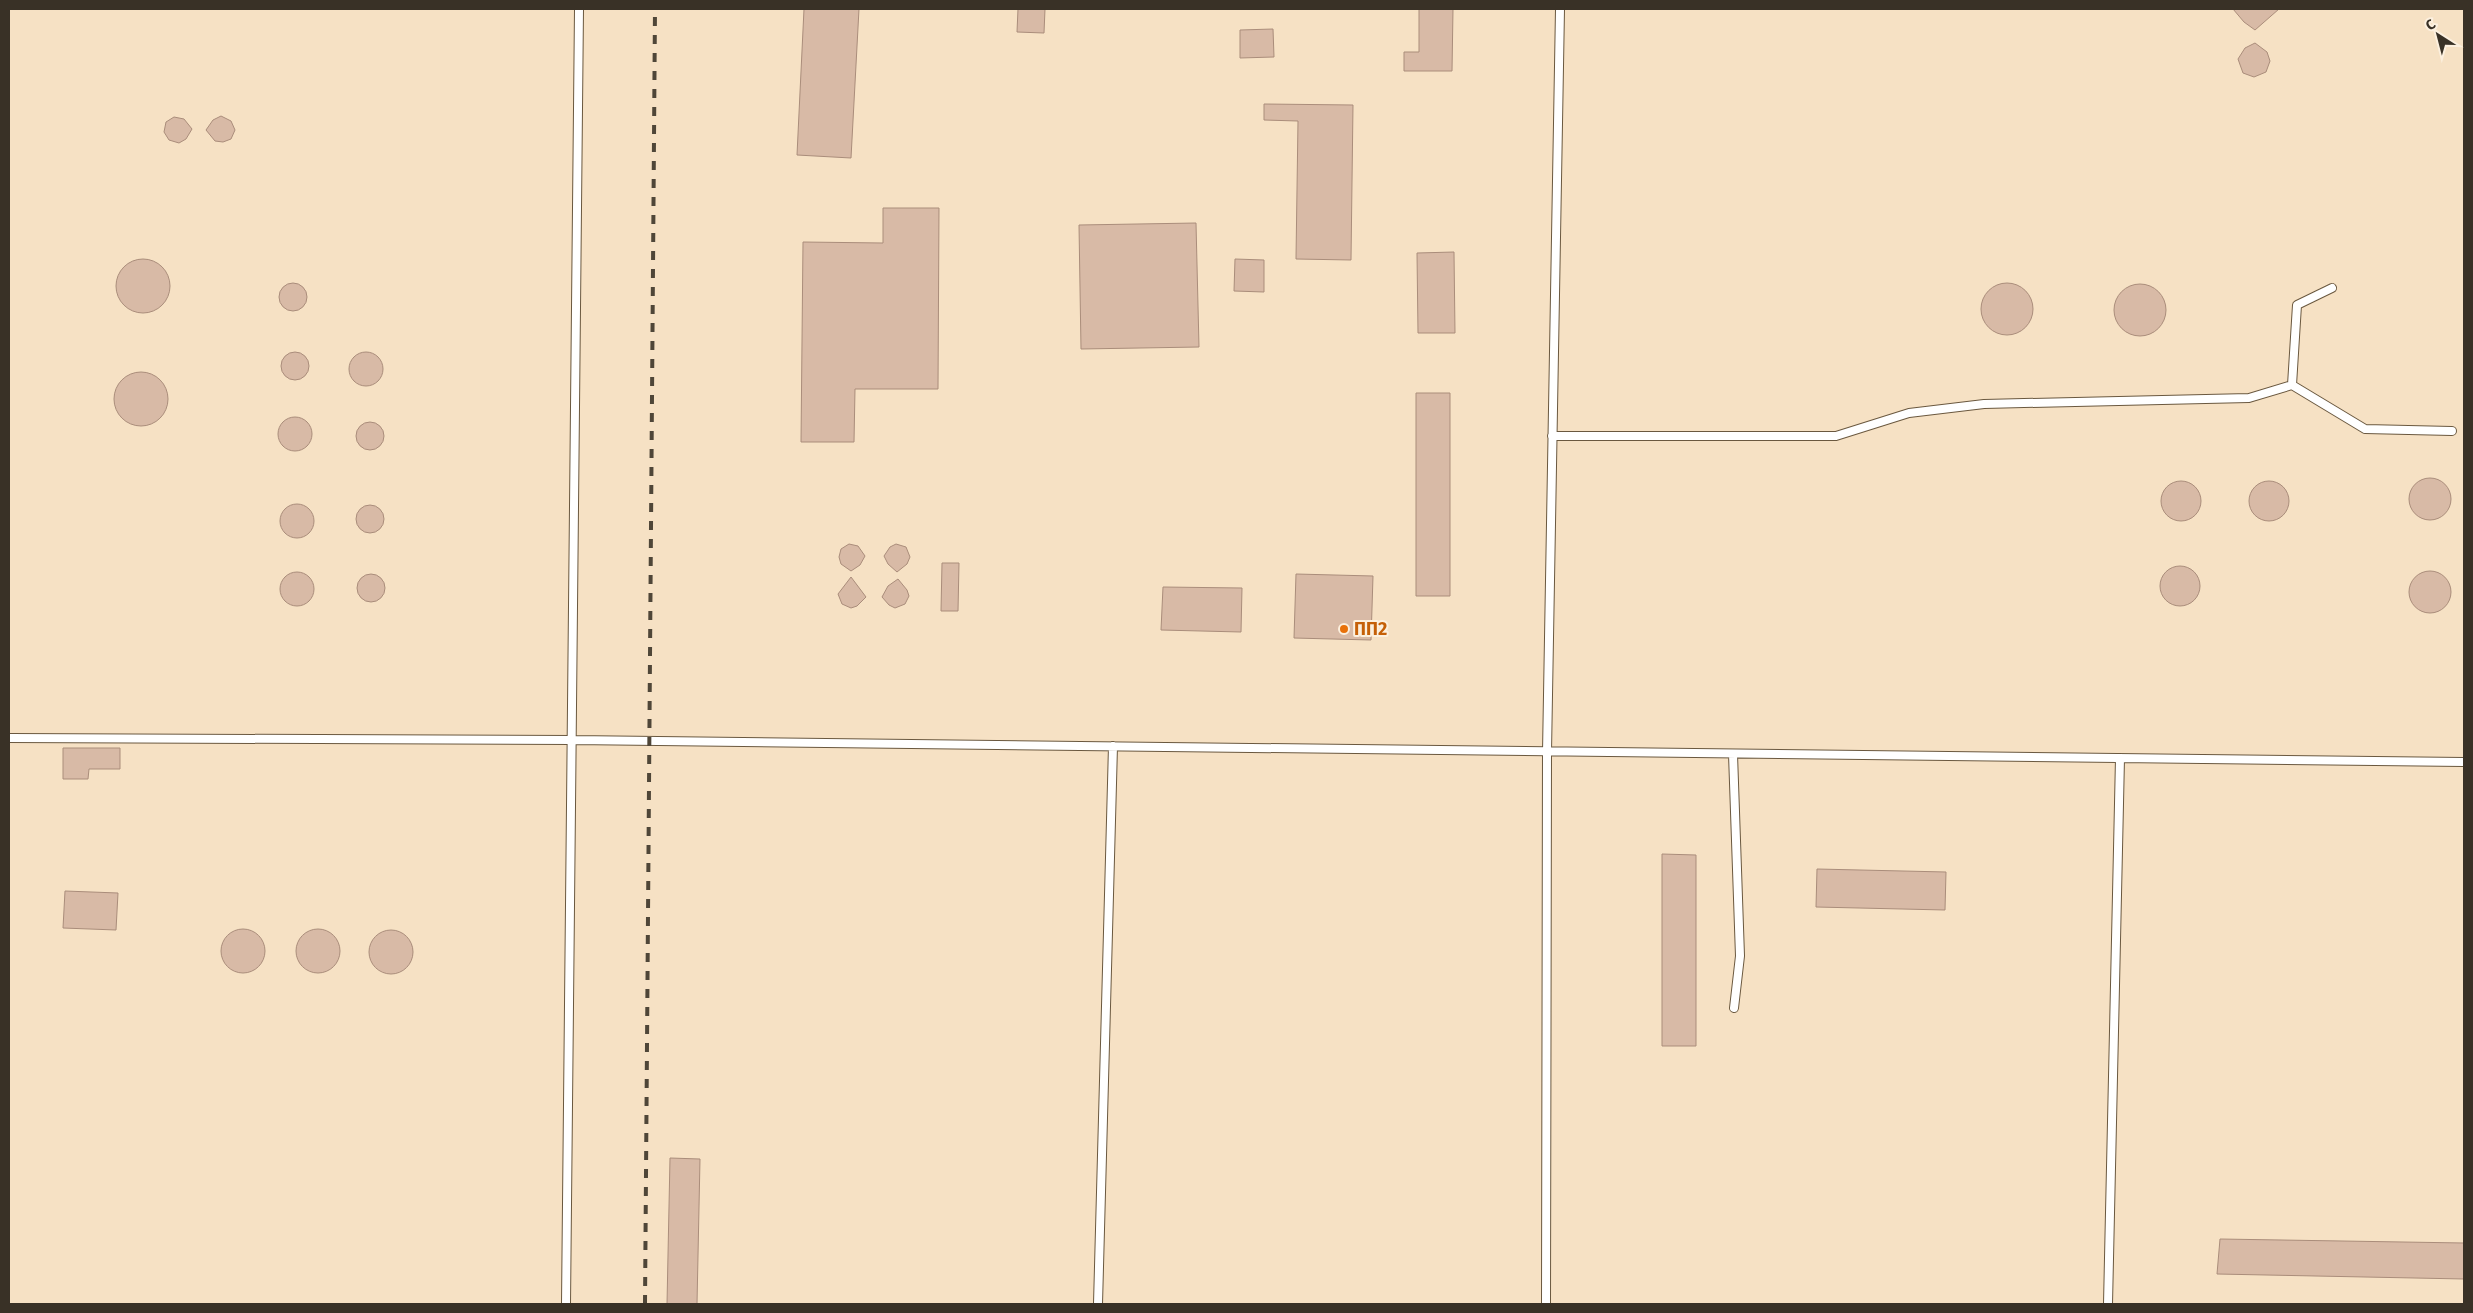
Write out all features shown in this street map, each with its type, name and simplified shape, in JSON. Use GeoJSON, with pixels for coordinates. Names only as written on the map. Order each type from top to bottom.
{"type":"FeatureCollection","features":[{"type":"Feature","properties":{"kind":"lane"},"geometry":{"type":"LineString","coordinates":[[566,1304],[579,9]]}},
{"type":"Feature","properties":{"kind":"lane"},"geometry":{"type":"LineString","coordinates":[[1546,1304],[1547,752],[1560,9]]}},
{"type":"Feature","properties":{"kind":"lane"},"geometry":{"type":"LineString","coordinates":[[2292,385],[2297,305],[2332,288]]}},
{"type":"Feature","properties":{"kind":"lane"},"geometry":{"type":"LineString","coordinates":[[1552,436],[1836,436],[1909,414],[1984,404],[2248,398],[2292,385],[2365,429],[2452,431]]}},
{"type":"Feature","properties":{"kind":"lane"},"geometry":{"type":"LineString","coordinates":[[9,738],[573,740],[2464,762]]}},
{"type":"Feature","properties":{"kind":"lane"},"geometry":{"type":"LineString","coordinates":[[1098,1304],[1112,746]]}},
{"type":"Feature","properties":{"kind":"lane"},"geometry":{"type":"LineString","coordinates":[[1733,754],[1740,956],[1734,1008]]}},
{"type":"Feature","properties":{"kind":"lane"},"geometry":{"type":"LineString","coordinates":[[2108,1304],[2120,758]]}},
{"type":"Feature","properties":{"kind":"building"},"geometry":{"type":"Polygon","coordinates":[[[804,9],[859,9],[851,158],[797,155],[804,9]]]}},
{"type":"Feature","properties":{"kind":"building"},"geometry":{"type":"Polygon","coordinates":[[[1018,9],[1045,9],[1044,33],[1017,32],[1018,9]]]}},
{"type":"Feature","properties":{"kind":"building"},"geometry":{"type":"Polygon","coordinates":[[[1419,9],[1453,9],[1452,71],[1404,71],[1404,52],[1419,52],[1419,9]]]}},
{"type":"Feature","properties":{"kind":"building"},"geometry":{"type":"Polygon","coordinates":[[[2233,9],[2279,9],[2255,30],[2244,22],[2233,9]]]}},
{"type":"Feature","properties":{"kind":"building"},"geometry":{"type":"Polygon","coordinates":[[[1273,29],[1274,57],[1240,58],[1240,30],[1273,29]]]}},
{"type":"Feature","properties":{"kind":"building"},"geometry":{"type":"Polygon","coordinates":[[[2255,43],[2267,52],[2270,61],[2266,72],[2254,77],[2243,73],[2238,59],[2245,48],[2255,43]]]}},
{"type":"Feature","properties":{"kind":"building"},"geometry":{"type":"Polygon","coordinates":[[[1264,104],[1353,105],[1351,260],[1296,259],[1298,121],[1264,120],[1264,104]]]}},
{"type":"Feature","properties":{"kind":"building"},"geometry":{"type":"Polygon","coordinates":[[[221,116],[231,121],[235,130],[231,139],[223,142],[215,141],[206,130],[213,120],[221,116]]]}},
{"type":"Feature","properties":{"kind":"building"},"geometry":{"type":"Polygon","coordinates":[[[174,117],[184,119],[192,129],[186,139],[179,143],[169,140],[164,132],[166,122],[174,117]]]}},
{"type":"Feature","properties":{"kind":"building"},"geometry":{"type":"Polygon","coordinates":[[[883,208],[939,208],[938,389],[855,389],[854,442],[801,442],[803,242],[883,243],[883,208]]]}},
{"type":"Feature","properties":{"kind":"building"},"geometry":{"type":"Polygon","coordinates":[[[1196,223],[1199,347],[1081,349],[1079,225],[1196,223]]]}},
{"type":"Feature","properties":{"kind":"building"},"geometry":{"type":"Polygon","coordinates":[[[1454,252],[1455,333],[1418,333],[1417,253],[1454,252]]]}},
{"type":"Feature","properties":{"kind":"building"},"geometry":{"type":"Polygon","coordinates":[[[138,259],[148,259],[158,263],[166,271],[170,286],[166,301],[158,309],[148,313],[138,313],[128,309],[120,301],[116,291],[116,281],[120,271],[128,263],[138,259]]]}},
{"type":"Feature","properties":{"kind":"building"},"geometry":{"type":"Polygon","coordinates":[[[1235,259],[1264,260],[1264,292],[1234,291],[1235,259]]]}},
{"type":"Feature","properties":{"kind":"building"},"geometry":{"type":"Polygon","coordinates":[[[293,283],[303,287],[307,297],[303,307],[293,311],[283,307],[279,297],[283,287],[293,283]]]}},
{"type":"Feature","properties":{"kind":"building"},"geometry":{"type":"Polygon","coordinates":[[[2002,283],[2012,283],[2026,290],[2033,304],[2033,314],[2026,328],[2012,335],[2002,335],[1992,331],[1985,324],[1981,314],[1981,304],[1985,294],[1992,287],[2002,283]]]}},
{"type":"Feature","properties":{"kind":"building"},"geometry":{"type":"Polygon","coordinates":[[[2135,284],[2145,284],[2159,291],[2166,305],[2166,315],[2159,329],[2145,336],[2135,336],[2125,332],[2118,325],[2114,315],[2114,305],[2118,295],[2125,288],[2135,284]]]}},
{"type":"Feature","properties":{"kind":"building"},"geometry":{"type":"Polygon","coordinates":[[[295,352],[305,356],[309,366],[305,376],[295,380],[285,376],[281,366],[285,356],[295,352]]]}},
{"type":"Feature","properties":{"kind":"building"},"geometry":{"type":"Polygon","coordinates":[[[366,352],[373,353],[378,357],[382,362],[382,376],[378,381],[373,385],[366,386],[359,385],[354,381],[350,376],[349,369],[350,362],[354,357],[359,353],[366,352]]]}},
{"type":"Feature","properties":{"kind":"building"},"geometry":{"type":"Polygon","coordinates":[[[136,372],[146,372],[156,376],[164,384],[168,399],[164,414],[156,422],[146,426],[136,426],[126,422],[118,414],[114,404],[114,394],[118,384],[126,376],[136,372]]]}},
{"type":"Feature","properties":{"kind":"building"},"geometry":{"type":"Polygon","coordinates":[[[1416,393],[1450,393],[1450,596],[1416,596],[1416,393]]]}},
{"type":"Feature","properties":{"kind":"building"},"geometry":{"type":"Polygon","coordinates":[[[295,417],[302,418],[307,422],[311,427],[311,441],[307,446],[302,450],[295,451],[288,450],[283,446],[279,441],[278,434],[279,427],[283,422],[288,418],[295,417]]]}},
{"type":"Feature","properties":{"kind":"building"},"geometry":{"type":"Polygon","coordinates":[[[370,422],[380,426],[384,436],[380,446],[370,450],[360,446],[356,436],[360,426],[370,422]]]}},
{"type":"Feature","properties":{"kind":"building"},"geometry":{"type":"Polygon","coordinates":[[[2434,478],[2442,481],[2448,487],[2451,499],[2448,511],[2442,517],[2426,520],[2418,517],[2412,511],[2409,495],[2412,487],[2418,481],[2434,478]]]}},
{"type":"Feature","properties":{"kind":"building"},"geometry":{"type":"Polygon","coordinates":[[[2185,481],[2192,484],[2198,490],[2201,501],[2200,509],[2192,518],[2185,521],[2177,521],[2170,518],[2162,509],[2161,497],[2164,490],[2173,482],[2185,481]]]}},
{"type":"Feature","properties":{"kind":"building"},"geometry":{"type":"Polygon","coordinates":[[[2273,481],[2280,484],[2286,490],[2289,501],[2288,509],[2280,518],[2273,521],[2265,521],[2258,518],[2250,509],[2249,497],[2252,490],[2261,482],[2273,481]]]}},
{"type":"Feature","properties":{"kind":"building"},"geometry":{"type":"Polygon","coordinates":[[[297,504],[304,505],[309,509],[313,514],[313,528],[309,533],[304,537],[297,538],[290,537],[285,533],[281,528],[280,521],[281,514],[285,509],[290,505],[297,504]]]}},
{"type":"Feature","properties":{"kind":"building"},"geometry":{"type":"Polygon","coordinates":[[[370,505],[380,509],[384,519],[380,529],[370,533],[360,529],[356,519],[360,509],[370,505]]]}},
{"type":"Feature","properties":{"kind":"building"},"geometry":{"type":"Polygon","coordinates":[[[849,544],[858,546],[865,556],[860,565],[851,571],[841,564],[839,557],[841,549],[849,544]]]}},
{"type":"Feature","properties":{"kind":"building"},"geometry":{"type":"Polygon","coordinates":[[[896,544],[906,547],[910,557],[907,564],[897,572],[888,564],[884,556],[890,547],[896,544]]]}},
{"type":"Feature","properties":{"kind":"building"},"geometry":{"type":"Polygon","coordinates":[[[942,563],[959,563],[958,611],[941,611],[942,563]]]}},
{"type":"Feature","properties":{"kind":"building"},"geometry":{"type":"Polygon","coordinates":[[[2184,566],[2191,569],[2197,575],[2200,586],[2199,594],[2191,603],[2184,606],[2176,606],[2169,603],[2161,594],[2160,582],[2163,575],[2172,567],[2184,566]]]}},
{"type":"Feature","properties":{"kind":"building"},"geometry":{"type":"Polygon","coordinates":[[[2434,571],[2442,574],[2448,580],[2451,592],[2448,604],[2442,610],[2426,613],[2418,610],[2412,604],[2409,588],[2412,580],[2418,574],[2434,571]]]}},
{"type":"Feature","properties":{"kind":"building"},"geometry":{"type":"Polygon","coordinates":[[[297,572],[304,573],[309,577],[313,582],[313,596],[309,601],[304,605],[297,606],[290,605],[285,601],[281,596],[280,589],[281,582],[285,577],[290,573],[297,572]]]}},
{"type":"Feature","properties":{"kind":"building"},"geometry":{"type":"Polygon","coordinates":[[[371,574],[381,578],[385,588],[381,598],[371,602],[361,598],[357,588],[361,578],[371,574]]]}},
{"type":"Feature","properties":{"kind":"building"},"geometry":{"type":"Polygon","coordinates":[[[1296,574],[1373,576],[1371,640],[1294,638],[1296,574]]]}},
{"type":"Feature","properties":{"kind":"building"},"geometry":{"type":"Polygon","coordinates":[[[851,577],[866,597],[857,606],[851,608],[842,604],[838,594],[851,577]]]}},
{"type":"Feature","properties":{"kind":"building"},"geometry":{"type":"Polygon","coordinates":[[[898,579],[907,590],[909,596],[905,604],[895,608],[889,605],[882,597],[888,586],[898,579]]]}},
{"type":"Feature","properties":{"kind":"building"},"geometry":{"type":"Polygon","coordinates":[[[1163,587],[1242,588],[1241,632],[1161,630],[1163,587]]]}},
{"type":"Feature","properties":{"kind":"building"},"geometry":{"type":"Polygon","coordinates":[[[63,748],[120,748],[120,769],[89,769],[88,779],[63,779],[63,748]]]}},
{"type":"Feature","properties":{"kind":"building"},"geometry":{"type":"Polygon","coordinates":[[[1662,854],[1696,855],[1696,1046],[1662,1046],[1662,854]]]}},
{"type":"Feature","properties":{"kind":"building"},"geometry":{"type":"Polygon","coordinates":[[[1817,869],[1946,872],[1945,910],[1816,907],[1817,869]]]}},
{"type":"Feature","properties":{"kind":"building"},"geometry":{"type":"Polygon","coordinates":[[[65,891],[118,893],[116,930],[63,928],[65,891]]]}},
{"type":"Feature","properties":{"kind":"building"},"geometry":{"type":"Polygon","coordinates":[[[247,929],[259,935],[264,943],[264,959],[259,967],[251,972],[239,973],[227,967],[222,959],[221,947],[227,935],[235,930],[247,929]]]}},
{"type":"Feature","properties":{"kind":"building"},"geometry":{"type":"Polygon","coordinates":[[[314,929],[322,929],[334,935],[340,951],[334,967],[322,973],[314,973],[302,967],[296,955],[296,947],[302,935],[314,929]]]}},
{"type":"Feature","properties":{"kind":"building"},"geometry":{"type":"Polygon","coordinates":[[[395,930],[407,936],[412,943],[412,961],[407,968],[400,973],[387,974],[375,968],[370,961],[369,948],[375,936],[382,931],[395,930]]]}},
{"type":"Feature","properties":{"kind":"building"},"geometry":{"type":"Polygon","coordinates":[[[670,1158],[700,1159],[697,1304],[667,1304],[670,1158]]]}},
{"type":"Feature","properties":{"kind":"building"},"geometry":{"type":"Polygon","coordinates":[[[2220,1239],[2464,1243],[2464,1279],[2217,1274],[2220,1239]]]}},
{"type":"Feature","properties":{"kind":"railway"},"geometry":{"type":"LineString","coordinates":[[645,1304],[655,9]]}},
{"type":"Feature","properties":{"kind":"place","name":"ПП2"},"geometry":{"type":"Point","coordinates":[1344,629]}}]}
